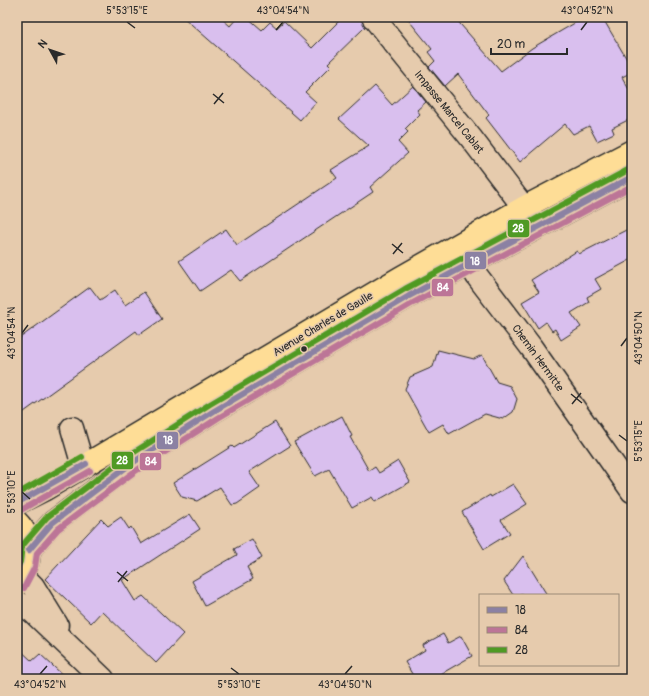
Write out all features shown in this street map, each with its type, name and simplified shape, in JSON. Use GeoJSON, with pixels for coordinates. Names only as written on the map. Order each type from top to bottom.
{"type":"FeatureCollection","features":[{"type":"Feature","properties":{"kind":"main road","name":"Avenue Charles de Gaulle"},"geometry":{"type":"LineString","coordinates":[[464,254],[524,208],[632,151]]}},
{"type":"Feature","properties":{"kind":"main road","name":"Avenue Charles de Gaulle"},"geometry":{"type":"LineString","coordinates":[[17,503],[82,466],[209,403],[404,287],[464,254],[538,226],[632,177]]}},
{"type":"Feature","properties":{"kind":"main road","name":"Avenue Charles de Gaulle"},"geometry":{"type":"LineString","coordinates":[[29,550],[52,523],[209,403]]}},
{"type":"Feature","properties":{"kind":"main road"},"geometry":{"type":"LineString","coordinates":[[17,522],[27,537],[29,550],[28,564],[20,580]]}},
{"type":"Feature","properties":{"kind":"street","name":"Impasse Marcel Cablat"},"geometry":{"type":"LineString","coordinates":[[373,17],[471,138],[538,226]]}},
{"type":"Feature","properties":{"kind":"street","name":"Chemin Hermitte"},"geometry":{"type":"LineString","coordinates":[[464,254],[477,276],[531,347],[628,485]]}},
{"type":"Feature","properties":{"kind":"street"},"geometry":{"type":"LineString","coordinates":[[72,428],[82,466]]}},
{"type":"Feature","properties":{"kind":"street"},"geometry":{"type":"LineString","coordinates":[[20,580],[42,600],[72,650]]}},
{"type":"Feature","properties":{"kind":"street"},"geometry":{"type":"LineString","coordinates":[[17,602],[33,612],[103,679]]}},
{"type":"Feature","properties":{"kind":"building"},"geometry":{"type":"Polygon","coordinates":[[[183,17],[220,17],[230,26],[238,17],[247,17],[262,30],[270,22],[277,28],[284,21],[312,48],[343,17],[361,17],[365,27],[328,63],[331,66],[305,92],[316,102],[300,120],[183,17]]]}},
{"type":"Feature","properties":{"kind":"building"},"geometry":{"type":"Polygon","coordinates":[[[406,17],[454,17],[501,71],[532,48],[585,17],[602,17],[632,68],[632,72],[622,77],[632,95],[632,118],[612,128],[614,133],[597,141],[589,126],[573,134],[565,124],[520,162],[486,118],[489,115],[458,74],[445,86],[429,67],[435,61],[428,52],[432,49],[406,17]]]}},
{"type":"Feature","properties":{"kind":"building"},"geometry":{"type":"Polygon","coordinates":[[[375,86],[392,105],[413,86],[426,102],[417,110],[420,114],[405,129],[408,132],[398,142],[408,153],[370,187],[373,192],[240,281],[231,270],[200,291],[179,261],[226,229],[237,245],[337,178],[331,170],[369,146],[339,119],[375,86]]]}},
{"type":"Feature","properties":{"kind":"building"},"geometry":{"type":"Polygon","coordinates":[[[632,227],[632,259],[595,279],[601,289],[587,297],[589,302],[571,313],[581,327],[561,340],[555,329],[552,331],[546,322],[538,328],[522,302],[539,292],[531,280],[577,251],[579,254],[632,227]]]}},
{"type":"Feature","properties":{"kind":"building"},"geometry":{"type":"Polygon","coordinates":[[[90,287],[100,300],[115,290],[125,305],[144,292],[162,319],[139,335],[136,331],[17,417],[17,340],[90,287]]]}},
{"type":"Feature","properties":{"kind":"building"},"geometry":{"type":"Polygon","coordinates":[[[438,350],[474,359],[482,355],[497,382],[510,386],[517,399],[513,412],[503,419],[485,414],[449,434],[443,424],[429,432],[405,389],[410,377],[433,367],[438,350]]]}},
{"type":"Feature","properties":{"kind":"building"},"geometry":{"type":"Polygon","coordinates":[[[342,416],[352,436],[350,437],[369,471],[375,467],[379,473],[398,461],[410,482],[375,502],[372,497],[352,508],[329,469],[315,476],[294,442],[342,416]]]}},
{"type":"Feature","properties":{"kind":"building"},"geometry":{"type":"Polygon","coordinates":[[[275,422],[290,446],[249,472],[260,488],[237,504],[232,505],[220,487],[197,501],[182,497],[173,483],[232,446],[234,448],[275,422]]]}},
{"type":"Feature","properties":{"kind":"building"},"geometry":{"type":"Polygon","coordinates":[[[513,484],[527,504],[501,520],[510,533],[484,549],[462,512],[490,495],[491,497],[513,484]]]}},
{"type":"Feature","properties":{"kind":"building"},"geometry":{"type":"Polygon","coordinates":[[[190,514],[200,529],[122,580],[135,601],[143,596],[183,634],[156,663],[102,611],[91,623],[45,579],[101,519],[108,526],[121,517],[129,529],[131,527],[141,544],[190,514]]]}},
{"type":"Feature","properties":{"kind":"building"},"geometry":{"type":"Polygon","coordinates":[[[252,539],[262,558],[247,567],[253,579],[205,606],[192,581],[237,555],[234,549],[252,539]]]}},
{"type":"Feature","properties":{"kind":"building"},"geometry":{"type":"Polygon","coordinates":[[[523,556],[546,594],[512,594],[504,581],[523,556]]]}},
{"type":"Feature","properties":{"kind":"building"},"geometry":{"type":"Polygon","coordinates":[[[443,634],[448,643],[461,636],[472,656],[432,679],[415,679],[405,662],[425,650],[423,645],[443,634]]]}},
{"type":"Feature","properties":{"kind":"building"},"geometry":{"type":"Polygon","coordinates":[[[17,647],[32,661],[40,654],[67,679],[17,679],[17,647]]]}},
{"type":"Feature","properties":{"kind":"transit line","name":"28"},"geometry":{"type":"LineString","coordinates":[[17,567],[20,562],[22,546],[47,517],[125,458],[210,404],[405,289],[628,170]]}},
{"type":"Feature","properties":{"kind":"transit line","name":"18"},"geometry":{"type":"LineString","coordinates":[[29,550],[52,523],[129,465],[214,411],[409,296],[632,177]]}},
{"type":"Feature","properties":{"kind":"transit line","name":"84"},"geometry":{"type":"LineString","coordinates":[[24,588],[35,567],[37,553],[58,529],[134,472],[218,418],[413,303],[632,186]]}},
{"type":"Feature","properties":{"kind":"transit line","name":"28"},"geometry":{"type":"LineString","coordinates":[[17,494],[82,457]]}},
{"type":"Feature","properties":{"kind":"transit line","name":"18"},"geometry":{"type":"LineString","coordinates":[[17,503],[86,464]]}},
{"type":"Feature","properties":{"kind":"transit line","name":"84"},"geometry":{"type":"LineString","coordinates":[[21,510],[90,471]]}}]}
